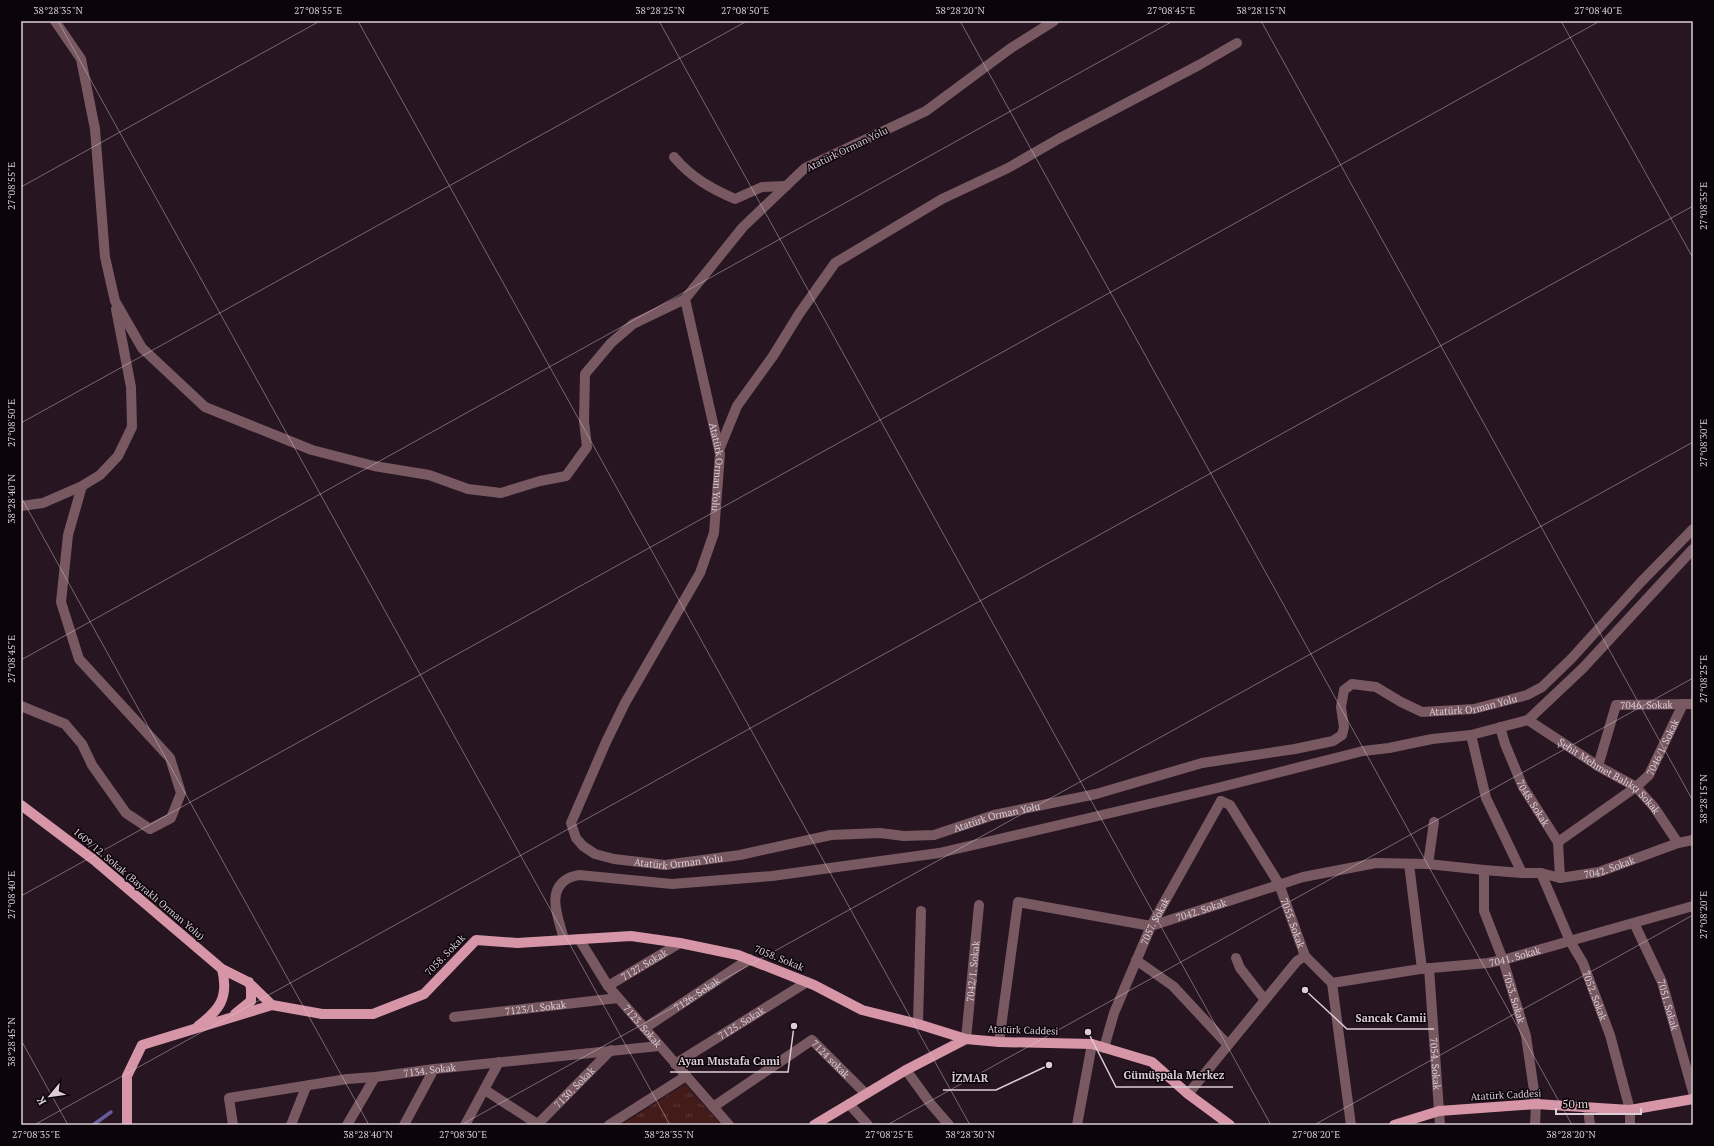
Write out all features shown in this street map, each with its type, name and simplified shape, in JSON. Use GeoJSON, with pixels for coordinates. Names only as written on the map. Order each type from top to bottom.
{"type":"FeatureCollection","features":[{"type":"Feature","properties":{"kind":"main road","name":"1609/12. Sokak (Bayraklı Orman Yolu)"},"geometry":{"type":"LineString","coordinates":[[21,805],[94,860],[222,969],[248,982],[272,1005]]}},
{"type":"Feature","properties":{"kind":"main road","name":"7058. Sokak"},"geometry":{"type":"LineString","coordinates":[[127,1125],[127,1076],[142,1046],[272,1005],[322,1014],[373,1014],[424,994],[476,940],[517,943],[631,936],[680,943],[738,955],[807,982],[862,1010],[918,1024],[966,1039]]}},
{"type":"Feature","properties":{"kind":"main road"},"geometry":{"type":"LineString","coordinates":[[191,1031],[215,1013],[220,1005],[224,996],[225,982],[222,969]]}},
{"type":"Feature","properties":{"kind":"main road"},"geometry":{"type":"LineString","coordinates":[[225,1021],[243,1009],[251,1001],[251,988],[248,982]]}},
{"type":"Feature","properties":{"kind":"main road"},"geometry":{"type":"LineString","coordinates":[[814,1125],[906,1070],[966,1039]]}},
{"type":"Feature","properties":{"kind":"main road","name":"Atatürk Caddesi"},"geometry":{"type":"LineString","coordinates":[[966,1039],[1000,1042],[1092,1044],[1152,1062],[1188,1094],[1230,1125]]}},
{"type":"Feature","properties":{"kind":"main road","name":"Atatürk Caddesi"},"geometry":{"type":"LineString","coordinates":[[1394,1125],[1439,1111],[1536,1104],[1630,1110],[1693,1099]]}},
{"type":"Feature","properties":{"kind":"street"},"geometry":{"type":"LineString","coordinates":[[21,506],[43,503],[82,486],[100,475],[118,456],[132,427],[131,387],[115,301],[105,258],[95,129],[81,59],[55,21]]}},
{"type":"Feature","properties":{"kind":"street","name":"Atatürk Orman Yolu"},"geometry":{"type":"LineString","coordinates":[[1054,21],[1011,48],[926,111],[805,168],[743,227],[685,299],[720,454],[714,532],[700,573],[625,703],[606,742],[571,823],[576,838],[583,846],[595,854],[614,859],[666,866],[740,855],[831,835],[880,833],[904,836],[934,835],[994,815],[1096,794],[1202,763],[1295,749],[1333,741],[1342,735],[1344,727],[1341,707],[1344,690],[1352,684],[1376,687],[1401,702],[1422,712],[1474,709],[1503,702],[1527,695],[1542,687],[1572,659],[1641,582],[1693,528]]}},
{"type":"Feature","properties":{"kind":"street"},"geometry":{"type":"LineString","coordinates":[[719,450],[737,406],[773,356],[799,314],[835,263],[942,200],[1008,168],[1060,138],[1199,65],[1236,43]]}},
{"type":"Feature","properties":{"kind":"street"},"geometry":{"type":"LineString","coordinates":[[674,157],[683,167],[708,187],[735,199],[762,188],[786,186]]}},
{"type":"Feature","properties":{"kind":"street"},"geometry":{"type":"LineString","coordinates":[[115,301],[142,348],[205,407],[312,450],[374,466],[429,475],[468,489],[500,493],[540,481],[566,476],[587,447],[584,421],[585,374],[611,343],[633,324],[685,299]]}},
{"type":"Feature","properties":{"kind":"street"},"geometry":{"type":"LineString","coordinates":[[21,706],[65,724],[82,744],[92,765],[126,813],[150,829],[171,818],[181,794],[170,758],[79,659],[61,602],[68,535],[82,486]]}},
{"type":"Feature","properties":{"kind":"street"},"geometry":{"type":"LineString","coordinates":[[564,940],[555,897],[558,888],[567,879],[579,874],[672,884],[772,876],[932,854],[1216,788],[1363,751],[1389,748],[1432,739],[1471,735],[1528,720],[1594,657],[1693,549]]}},
{"type":"Feature","properties":{"kind":"street","name":"7046. Sokak"},"geometry":{"type":"LineString","coordinates":[[1598,766],[1616,705],[1688,704]]}},
{"type":"Feature","properties":{"kind":"street","name":"7046/1. Sokak"},"geometry":{"type":"LineString","coordinates":[[1558,842],[1636,787],[1649,775],[1688,704]]}},
{"type":"Feature","properties":{"kind":"street","name":"Şehit Mehmet Balıkçı Sokak"},"geometry":{"type":"LineString","coordinates":[[1528,720],[1598,766],[1636,787],[1654,807],[1678,844]]}},
{"type":"Feature","properties":{"kind":"street","name":"7048. Sokak"},"geometry":{"type":"LineString","coordinates":[[1500,727],[1505,744],[1523,787],[1558,842],[1560,878]]}},
{"type":"Feature","properties":{"kind":"street"},"geometry":{"type":"LineString","coordinates":[[1471,735],[1486,798],[1522,873]]}},
{"type":"Feature","properties":{"kind":"street"},"geometry":{"type":"LineString","coordinates":[[1216,788],[1221,801]]}},
{"type":"Feature","properties":{"kind":"street","name":"7055. Sokak"},"geometry":{"type":"LineString","coordinates":[[1221,801],[1230,805],[1279,884],[1305,956],[1332,983]]}},
{"type":"Feature","properties":{"kind":"street","name":"7057. Sokak"},"geometry":{"type":"LineString","coordinates":[[1104,1048],[1114,1013],[1150,926],[1221,801]]}},
{"type":"Feature","properties":{"kind":"street"},"geometry":{"type":"LineString","coordinates":[[1428,864],[1434,822]]}},
{"type":"Feature","properties":{"kind":"street","name":"7042. Sokak"},"geometry":{"type":"LineString","coordinates":[[1000,1042],[1018,902],[1150,926],[1304,877],[1376,863],[1428,864],[1522,873],[1541,872],[1560,878],[1599,872],[1693,840]]}},
{"type":"Feature","properties":{"kind":"street","name":"7054. Sokak"},"geometry":{"type":"LineString","coordinates":[[1409,864],[1426,968],[1440,1125]]}},
{"type":"Feature","properties":{"kind":"street","name":"7053. Sokak"},"geometry":{"type":"LineString","coordinates":[[1484,870],[1484,911],[1503,960],[1526,1036],[1536,1104],[1535,1125]]}},
{"type":"Feature","properties":{"kind":"street","name":"7052. Sokak"},"geometry":{"type":"LineString","coordinates":[[1541,872],[1570,941],[1583,963],[1610,1035],[1630,1110],[1630,1125]]}},
{"type":"Feature","properties":{"kind":"street","name":"7042/1. Sokak"},"geometry":{"type":"LineString","coordinates":[[966,1039],[979,905]]}},
{"type":"Feature","properties":{"kind":"street","name":"7041. Sokak"},"geometry":{"type":"LineString","coordinates":[[1332,983],[1426,968],[1488,963],[1503,960],[1634,923],[1692,909]]}},
{"type":"Feature","properties":{"kind":"street"},"geometry":{"type":"LineString","coordinates":[[918,1024],[921,911]]}},
{"type":"Feature","properties":{"kind":"street","name":"7051. Sokak"},"geometry":{"type":"LineString","coordinates":[[1634,923],[1662,982],[1693,1092]]}},
{"type":"Feature","properties":{"kind":"street","name":"7123. Sokak"},"geometry":{"type":"LineString","coordinates":[[579,938],[608,986],[659,1046],[730,1125]]}},
{"type":"Feature","properties":{"kind":"street","name":"7127. Sokak"},"geometry":{"type":"LineString","coordinates":[[608,986],[680,943]]}},
{"type":"Feature","properties":{"kind":"street"},"geometry":{"type":"LineString","coordinates":[[1188,1094],[1297,961],[1305,956]]}},
{"type":"Feature","properties":{"kind":"street"},"geometry":{"type":"LineString","coordinates":[[1236,958],[1240,968],[1265,1000]]}},
{"type":"Feature","properties":{"kind":"street","name":"7126. Sokak"},"geometry":{"type":"LineString","coordinates":[[645,1028],[749,959]]}},
{"type":"Feature","properties":{"kind":"street"},"geometry":{"type":"LineString","coordinates":[[1136,960],[1173,986],[1228,1046]]}},
{"type":"Feature","properties":{"kind":"street","name":"7125. Sokak"},"geometry":{"type":"LineString","coordinates":[[675,1064],[807,982]]}},
{"type":"Feature","properties":{"kind":"street"},"geometry":{"type":"LineString","coordinates":[[1332,983],[1351,1125]]}},
{"type":"Feature","properties":{"kind":"street","name":"7123/1. Sokak"},"geometry":{"type":"LineString","coordinates":[[454,1017],[618,998]]}},
{"type":"Feature","properties":{"kind":"street","name":"7124 sokak"},"geometry":{"type":"LineString","coordinates":[[713,1107],[812,1040],[866,1094]]}},
{"type":"Feature","properties":{"kind":"street"},"geometry":{"type":"LineString","coordinates":[[1077,1125],[1092,1044]]}},
{"type":"Feature","properties":{"kind":"street","name":"7134. Sokak"},"geometry":{"type":"LineString","coordinates":[[233,1125],[229,1098],[346,1079],[659,1046]]}},
{"type":"Feature","properties":{"kind":"street","name":"7130. Sokak"},"geometry":{"type":"LineString","coordinates":[[537,1125],[611,1050]]}},
{"type":"Feature","properties":{"kind":"street"},"geometry":{"type":"LineString","coordinates":[[465,1125],[499,1062]]}},
{"type":"Feature","properties":{"kind":"street"},"geometry":{"type":"LineString","coordinates":[[404,1125],[434,1069]]}},
{"type":"Feature","properties":{"kind":"street"},"geometry":{"type":"LineString","coordinates":[[906,1070],[930,1103],[949,1125]]}},
{"type":"Feature","properties":{"kind":"street"},"geometry":{"type":"LineString","coordinates":[[610,1125],[686,1076]]}},
{"type":"Feature","properties":{"kind":"street"},"geometry":{"type":"LineString","coordinates":[[347,1125],[375,1077]]}},
{"type":"Feature","properties":{"kind":"street"},"geometry":{"type":"LineString","coordinates":[[291,1125],[306,1086]]}},
{"type":"Feature","properties":{"kind":"street"},"geometry":{"type":"LineString","coordinates":[[485,1090],[537,1125]]}},
{"type":"Feature","properties":{"kind":"street"},"geometry":{"type":"LineString","coordinates":[[849,1104],[868,1125]]}},
{"type":"Feature","properties":{"kind":"street"},"geometry":{"type":"LineString","coordinates":[[1588,1108],[1590,1125]]}},
{"type":"Feature","properties":{"kind":"green space"},"geometry":{"type":"Polygon","coordinates":[[[685,1084],[721,1125],[621,1125],[685,1084]]]}},
{"type":"Feature","properties":{"kind":"waterway"},"geometry":{"type":"LineString","coordinates":[[93,1125],[111,1112]]}},
{"type":"Feature","properties":{"kind":"place","name":"Sancak Camii"},"geometry":{"type":"Point","coordinates":[1305,990]}},
{"type":"Feature","properties":{"kind":"place","name":"Ayan Mustafa Cami"},"geometry":{"type":"Point","coordinates":[794,1026]}},
{"type":"Feature","properties":{"kind":"place","name":"Gümüşpala Merkez"},"geometry":{"type":"Point","coordinates":[1088,1032]}},
{"type":"Feature","properties":{"kind":"place","name":"İZMAR"},"geometry":{"type":"Point","coordinates":[1049,1065]}}]}
